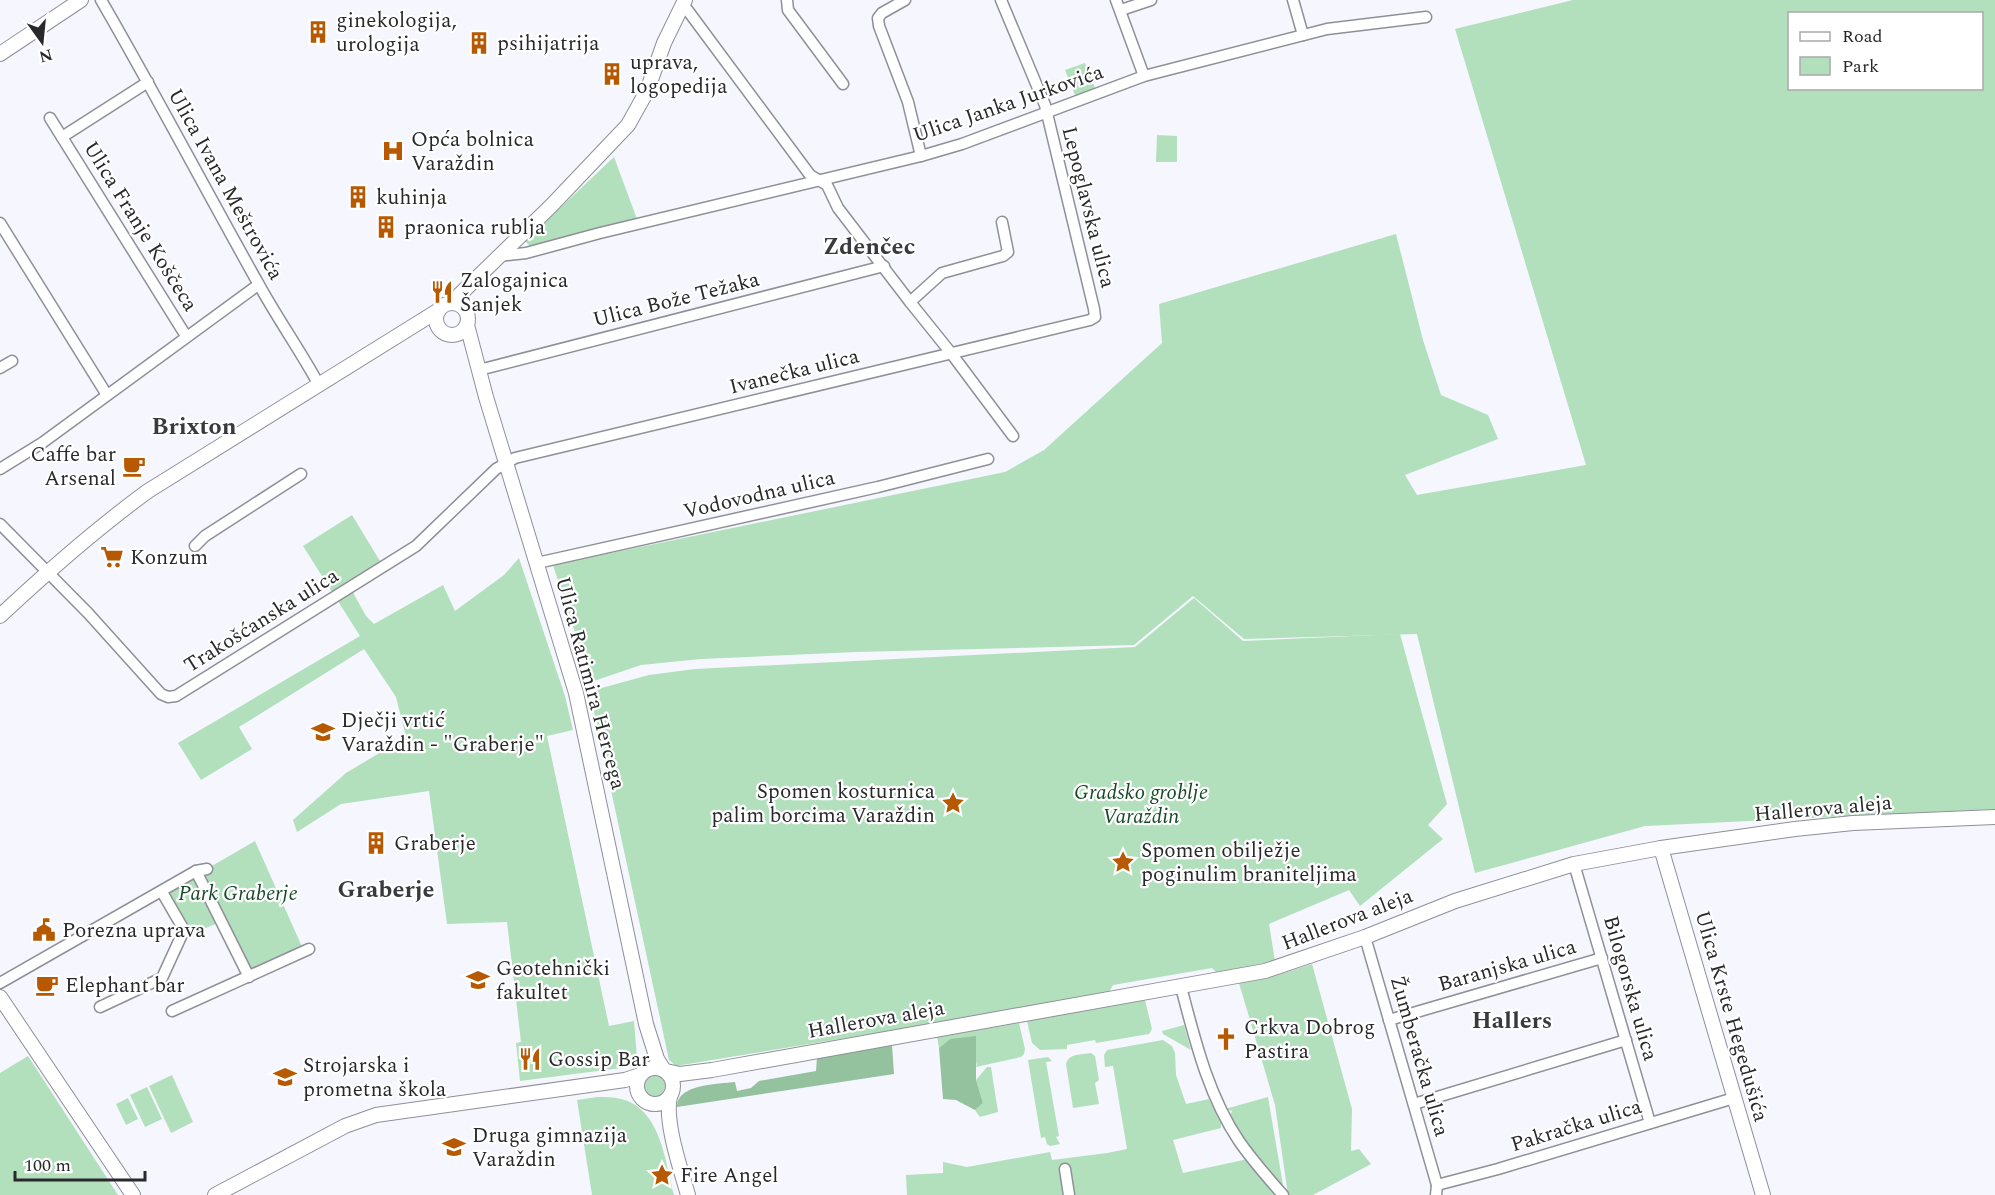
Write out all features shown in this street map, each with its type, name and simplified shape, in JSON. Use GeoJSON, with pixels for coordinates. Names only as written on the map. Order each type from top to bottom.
{"type":"FeatureCollection","features":[{"type":"Feature","properties":{"kind":"main road"},"geometry":{"type":"LineString","coordinates":[[0,54],[81,0]]}},
{"type":"Feature","properties":{"kind":"main road"},"geometry":{"type":"LineString","coordinates":[[0,616],[108,521],[148,491],[401,335],[445,306],[475,281],[628,125],[647,91],[664,43],[683,1]]}},
{"type":"Feature","properties":{"kind":"main road"},"geometry":{"type":"LineString","coordinates":[[401,335],[429,328],[446,333],[461,332],[467,318],[467,303],[475,281]]}},
{"type":"Feature","properties":{"kind":"main road"},"geometry":{"type":"LineString","coordinates":[[445,306],[460,305],[467,318]]}},
{"type":"Feature","properties":{"kind":"main road"},"geometry":{"type":"LineString","coordinates":[[445,306],[436,320],[440,329],[446,333]]}},
{"type":"Feature","properties":{"kind":"main road","name":"Ulica Ratimira Hercega"},"geometry":{"type":"LineString","coordinates":[[467,318],[477,364],[582,717],[646,1024],[656,1058],[665,1071]]}},
{"type":"Feature","properties":{"kind":"main road","name":"Ulica Ratimira Hercega"},"geometry":{"type":"LineString","coordinates":[[446,333],[458,339],[477,364]]}},
{"type":"Feature","properties":{"kind":"main road","name":"Hallerova aleja"},"geometry":{"type":"LineString","coordinates":[[665,1071],[680,1074],[712,1070],[1265,971],[1365,937],[1455,901],[1575,864],[1661,848],[1795,829],[1853,823],[1995,817]]}},
{"type":"Feature","properties":{"kind":"main road","name":"Ulica Krste Hegedušića"},"geometry":{"type":"LineString","coordinates":[[1661,848],[1763,1195]]}},
{"type":"Feature","properties":{"kind":"main road"},"geometry":{"type":"LineString","coordinates":[[1,999],[133,1195]]}},
{"type":"Feature","properties":{"kind":"main road","name":"Ulica Ratimira Hercega"},"geometry":{"type":"LineString","coordinates":[[641,1073],[646,1060],[646,1024]]}},
{"type":"Feature","properties":{"kind":"main road"},"geometry":{"type":"LineString","coordinates":[[215,1195],[345,1126],[376,1115],[625,1080],[653,1068],[665,1071],[672,1080],[668,1108],[687,1195]]}},
{"type":"Feature","properties":{"kind":"main road","name":"Hallerova aleja"},"geometry":{"type":"LineString","coordinates":[[671,1094],[684,1082],[712,1070]]}},
{"type":"Feature","properties":{"kind":"main road"},"geometry":{"type":"LineString","coordinates":[[641,1073],[636,1084],[644,1099],[657,1112],[674,1143]]}},
{"type":"Feature","properties":{"kind":"main road"},"geometry":{"type":"LineString","coordinates":[[584,1086],[625,1089],[644,1099],[661,1103],[671,1094]]}},
{"type":"Feature","properties":{"kind":"street","name":"Ulica Ivana Meštrovića"},"geometry":{"type":"LineString","coordinates":[[101,0],[258,285],[319,385]]}},
{"type":"Feature","properties":{"kind":"street"},"geometry":{"type":"LineString","coordinates":[[787,0],[788,10],[843,84]]}},
{"type":"Feature","properties":{"kind":"street"},"geometry":{"type":"LineString","coordinates":[[905,0],[882,13],[878,18],[908,102],[921,156]]}},
{"type":"Feature","properties":{"kind":"street","name":"Lepoglavska ulica"},"geometry":{"type":"LineString","coordinates":[[1001,0],[1040,91],[1046,112],[1094,309],[1095,317],[1090,320]]}},
{"type":"Feature","properties":{"kind":"street"},"geometry":{"type":"LineString","coordinates":[[1144,76],[1119,5],[1151,0]]}},
{"type":"Feature","properties":{"kind":"street"},"geometry":{"type":"LineString","coordinates":[[1293,0],[1303,35]]}},
{"type":"Feature","properties":{"kind":"street"},"geometry":{"type":"LineString","coordinates":[[683,1],[810,175],[826,185],[838,208],[1013,436]]}},
{"type":"Feature","properties":{"kind":"street","name":"Ulica Janka Jurkovića"},"geometry":{"type":"LineString","coordinates":[[498,256],[526,253],[921,156],[962,144],[1144,76],[1303,35],[1354,25],[1426,16]]}},
{"type":"Feature","properties":{"kind":"street","name":"Ulica Franje Koščeca"},"geometry":{"type":"LineString","coordinates":[[62,137],[148,82]]}},
{"type":"Feature","properties":{"kind":"street","name":"Ulica Franje Koščeca"},"geometry":{"type":"LineString","coordinates":[[50,118],[186,336]]}},
{"type":"Feature","properties":{"kind":"street"},"geometry":{"type":"LineString","coordinates":[[910,302],[942,273],[1003,256],[1008,252],[1002,222]]}},
{"type":"Feature","properties":{"kind":"street"},"geometry":{"type":"LineString","coordinates":[[0,223],[107,395]]}},
{"type":"Feature","properties":{"kind":"street","name":"Ulica Bože Težaka"},"geometry":{"type":"LineString","coordinates":[[477,364],[884,266]]}},
{"type":"Feature","properties":{"kind":"street"},"geometry":{"type":"LineString","coordinates":[[0,469],[42,443],[258,285]]}},
{"type":"Feature","properties":{"kind":"street","name":"Ivanečka ulica"},"geometry":{"type":"LineString","coordinates":[[506,462],[1090,320]]}},
{"type":"Feature","properties":{"kind":"street"},"geometry":{"type":"LineString","coordinates":[[0,368],[12,361]]}},
{"type":"Feature","properties":{"kind":"street","name":"Vodovodna ulica"},"geometry":{"type":"LineString","coordinates":[[537,563],[878,487],[988,459]]}},
{"type":"Feature","properties":{"kind":"street","name":"Trakošćanska ulica"},"geometry":{"type":"LineString","coordinates":[[0,524],[88,613],[161,694],[168,697],[176,696],[417,546],[506,462]]}},
{"type":"Feature","properties":{"kind":"street"},"geometry":{"type":"LineString","coordinates":[[195,546],[205,536],[301,474]]}},
{"type":"Feature","properties":{"kind":"street","name":"Bilogorska ulica"},"geometry":{"type":"LineString","coordinates":[[1575,864],[1650,1123]]}},
{"type":"Feature","properties":{"kind":"street"},"geometry":{"type":"LineString","coordinates":[[0,983],[201,870],[249,976]]}},
{"type":"Feature","properties":{"kind":"street"},"geometry":{"type":"LineString","coordinates":[[100,1007],[162,978],[184,930],[162,892]]}},
{"type":"Feature","properties":{"kind":"street","name":"Žumberačka ulica"},"geometry":{"type":"LineString","coordinates":[[1365,937],[1437,1190]]}},
{"type":"Feature","properties":{"kind":"street"},"geometry":{"type":"LineString","coordinates":[[172,1011],[309,949]]}},
{"type":"Feature","properties":{"kind":"street","name":"Baranjska ulica"},"geometry":{"type":"LineString","coordinates":[[1389,1020],[1602,958]]}},
{"type":"Feature","properties":{"kind":"street"},"geometry":{"type":"LineString","coordinates":[[1181,987],[1204,1068],[1222,1112],[1239,1142],[1282,1195]]}},
{"type":"Feature","properties":{"kind":"street"},"geometry":{"type":"LineString","coordinates":[[1414,1104],[1626,1040]]}},
{"type":"Feature","properties":{"kind":"street","name":"Pakračka ulica"},"geometry":{"type":"LineString","coordinates":[[1437,1190],[1488,1172],[1734,1098]]}},
{"type":"Feature","properties":{"kind":"street"},"geometry":{"type":"LineString","coordinates":[[1065,1169],[1069,1195]]}},
{"type":"Feature","properties":{"kind":"green space"},"geometry":{"type":"Polygon","coordinates":[[[1573,0],[1995,0],[1995,809],[1645,826],[1475,873],[1417,634],[1244,639],[1193,596],[1134,645],[856,652],[701,659],[641,665],[591,682],[553,565],[1005,472],[1044,450],[1162,343],[1159,304],[1396,234],[1423,340],[1441,395],[1488,415],[1498,439],[1405,475],[1417,495],[1586,465],[1455,29],[1573,0]]]}},
{"type":"Feature","properties":{"kind":"green space"},"geometry":{"type":"Polygon","coordinates":[[[1085,63],[1095,88],[1075,95],[1065,70],[1085,63]]]}},
{"type":"Feature","properties":{"kind":"green space"},"geometry":{"type":"Polygon","coordinates":[[[1157,135],[1177,136],[1177,162],[1156,162],[1157,135]]]}},
{"type":"Feature","properties":{"kind":"green space"},"geometry":{"type":"Polygon","coordinates":[[[614,157],[637,219],[532,248],[525,241],[614,157]]]}},
{"type":"Feature","properties":{"kind":"green space"},"geometry":{"type":"Polygon","coordinates":[[[352,515],[383,566],[350,587],[366,616],[374,624],[443,585],[455,611],[504,575],[519,558],[565,696],[573,730],[547,736],[609,1026],[634,1021],[637,1058],[636,1063],[629,1067],[520,1081],[516,1043],[521,1042],[507,922],[447,924],[429,791],[341,804],[297,832],[293,820],[346,773],[406,737],[396,697],[364,649],[239,727],[252,749],[201,780],[178,743],[360,636],[303,546],[352,515]]]}},
{"type":"Feature","properties":{"kind":"green space","name":"Gradsko groblje Varaždin"},"geometry":{"type":"Polygon","coordinates":[[[1194,598],[1243,641],[1400,634],[1447,804],[1428,825],[1443,839],[1360,906],[1349,890],[1269,924],[1275,961],[1217,973],[1212,968],[1113,985],[1109,992],[1016,1010],[676,1066],[669,1060],[592,702],[598,689],[649,675],[695,669],[1135,647],[1194,598]]]}},
{"type":"Feature","properties":{"kind":"green space","name":"Park Graberje"},"geometry":{"type":"Polygon","coordinates":[[[255,841],[303,949],[245,976],[218,923],[184,937],[160,896],[255,841]]]}},
{"type":"Feature","properties":{"kind":"green space"},"geometry":{"type":"Polygon","coordinates":[[[1312,964],[1352,1109],[1351,1151],[1359,1149],[1371,1164],[1313,1195],[1288,1195],[1275,1105],[1239,983],[1278,975],[1312,964]]]}},
{"type":"Feature","properties":{"kind":"green space"},"geometry":{"type":"Polygon","coordinates":[[[1145,1000],[1152,1029],[1149,1034],[1096,1043],[1095,1040],[1067,1045],[1067,1049],[1040,1050],[1032,1043],[1027,1021],[1145,1000]]]}},
{"type":"Feature","properties":{"kind":"green space"},"geometry":{"type":"Polygon","coordinates":[[[1019,1023],[1025,1049],[1021,1057],[976,1067],[977,1064],[950,1039],[939,1048],[937,1037],[1019,1023]]]}},
{"type":"Feature","properties":{"kind":"green space"},"geometry":{"type":"Polygon","coordinates":[[[1184,1025],[1191,1050],[1163,1034],[1162,1031],[1184,1025]]]}},
{"type":"Feature","properties":{"kind":"green space"},"geometry":{"type":"Polygon","coordinates":[[[976,1036],[976,1080],[983,1103],[975,1110],[956,1100],[943,1099],[939,1048],[950,1039],[976,1036]]]}},
{"type":"Feature","properties":{"kind":"green space"},"geometry":{"type":"Polygon","coordinates":[[[1163,1040],[1172,1046],[1175,1053],[1176,1075],[1186,1104],[1209,1099],[1221,1123],[1221,1128],[1173,1140],[1183,1173],[1248,1159],[1278,1195],[907,1195],[906,1175],[943,1173],[943,1162],[967,1167],[1050,1152],[1052,1160],[1127,1149],[1113,1066],[1105,1067],[1104,1055],[1107,1050],[1163,1040]]]}},
{"type":"Feature","properties":{"kind":"green space"},"geometry":{"type":"Polygon","coordinates":[[[892,1045],[894,1074],[677,1107],[683,1094],[700,1087],[735,1082],[737,1091],[751,1088],[759,1081],[816,1071],[817,1058],[892,1045]]]}},
{"type":"Feature","properties":{"kind":"green space"},"geometry":{"type":"Polygon","coordinates":[[[1091,1053],[1095,1056],[1099,1080],[1095,1083],[1099,1104],[1073,1108],[1066,1064],[1073,1056],[1091,1053]]]}},
{"type":"Feature","properties":{"kind":"green space"},"geometry":{"type":"Polygon","coordinates":[[[28,1056],[118,1195],[0,1195],[0,1073],[28,1056]]]}},
{"type":"Feature","properties":{"kind":"green space"},"geometry":{"type":"Polygon","coordinates":[[[1048,1057],[1052,1061],[1046,1062],[1059,1136],[1056,1137],[1060,1144],[1050,1146],[1045,1137],[1041,1138],[1028,1060],[1048,1057]]]}},
{"type":"Feature","properties":{"kind":"green space"},"geometry":{"type":"Polygon","coordinates":[[[987,1067],[991,1067],[998,1112],[980,1117],[975,1110],[983,1103],[976,1080],[987,1067]]]}},
{"type":"Feature","properties":{"kind":"green space"},"geometry":{"type":"Polygon","coordinates":[[[172,1075],[193,1122],[171,1133],[149,1086],[172,1075]]]}},
{"type":"Feature","properties":{"kind":"green space"},"geometry":{"type":"Polygon","coordinates":[[[651,1076],[659,1076],[665,1082],[665,1090],[659,1096],[651,1096],[645,1090],[645,1082],[651,1076]]]}},
{"type":"Feature","properties":{"kind":"green space"},"geometry":{"type":"Polygon","coordinates":[[[147,1087],[162,1119],[145,1127],[130,1095],[147,1087]]]}},
{"type":"Feature","properties":{"kind":"green space"},"geometry":{"type":"Polygon","coordinates":[[[597,1097],[621,1099],[645,1113],[653,1125],[664,1152],[674,1195],[592,1195],[577,1100],[597,1097]]]}},
{"type":"Feature","properties":{"kind":"green space"},"geometry":{"type":"Polygon","coordinates":[[[1268,1097],[1284,1191],[1242,1138],[1229,1117],[1232,1111],[1225,1109],[1268,1097]]]}},
{"type":"Feature","properties":{"kind":"green space"},"geometry":{"type":"Polygon","coordinates":[[[128,1098],[138,1119],[126,1125],[116,1104],[128,1098]]]}},
{"type":"Feature","properties":{"kind":"place","name":"ginekologija, urologija"},"geometry":{"type":"Point","coordinates":[318,32]}},
{"type":"Feature","properties":{"kind":"place","name":"psihijatrija"},"geometry":{"type":"Point","coordinates":[479,43]}},
{"type":"Feature","properties":{"kind":"place","name":"uprava, logopedija"},"geometry":{"type":"Point","coordinates":[612,74]}},
{"type":"Feature","properties":{"kind":"place","name":"Opća bolnica Varaždin"},"geometry":{"type":"Point","coordinates":[393,151]}},
{"type":"Feature","properties":{"kind":"place","name":"kuhinja"},"geometry":{"type":"Point","coordinates":[358,197]}},
{"type":"Feature","properties":{"kind":"place","name":"praonica rublja"},"geometry":{"type":"Point","coordinates":[386,227]}},
{"type":"Feature","properties":{"kind":"place","name":"Zalogajnica Šanjek"},"geometry":{"type":"Point","coordinates":[442,292]}},
{"type":"Feature","properties":{"kind":"place","name":"Caffe bar Arsenal"},"geometry":{"type":"Point","coordinates":[134,466]}},
{"type":"Feature","properties":{"kind":"place","name":"Konzum"},"geometry":{"type":"Point","coordinates":[112,557]}},
{"type":"Feature","properties":{"kind":"place","name":"Dječji vrtić Varaždin - \"Graberje\""},"geometry":{"type":"Point","coordinates":[323,732]}},
{"type":"Feature","properties":{"kind":"place","name":"Spomen kosturnica palim borcima Varaždin"},"geometry":{"type":"Point","coordinates":[953,803]}},
{"type":"Feature","properties":{"kind":"place","name":"Graberje"},"geometry":{"type":"Point","coordinates":[376,843]}},
{"type":"Feature","properties":{"kind":"place","name":"Spomen obilježje poginulim braniteljima"},"geometry":{"type":"Point","coordinates":[1123,862]}},
{"type":"Feature","properties":{"kind":"place","name":"Porezna uprava"},"geometry":{"type":"Point","coordinates":[44,930]}},
{"type":"Feature","properties":{"kind":"place","name":"Geotehnički fakultet"},"geometry":{"type":"Point","coordinates":[478,980]}},
{"type":"Feature","properties":{"kind":"place","name":"Elephant bar"},"geometry":{"type":"Point","coordinates":[47,985]}},
{"type":"Feature","properties":{"kind":"place","name":"Crkva Dobrog Pastira"},"geometry":{"type":"Point","coordinates":[1226,1039]}},
{"type":"Feature","properties":{"kind":"place","name":"Gossip Bar"},"geometry":{"type":"Point","coordinates":[530,1059]}},
{"type":"Feature","properties":{"kind":"place","name":"Strojarska i prometna škola"},"geometry":{"type":"Point","coordinates":[285,1077]}},
{"type":"Feature","properties":{"kind":"place","name":"Druga gimnazija Varaždin"},"geometry":{"type":"Point","coordinates":[454,1147]}},
{"type":"Feature","properties":{"kind":"place","name":"Fire Angel"},"geometry":{"type":"Point","coordinates":[662,1175]}},
{"type":"Feature","properties":{"kind":"district","name":"Zdenčec"},"geometry":{"type":"Point","coordinates":[869,246]}},
{"type":"Feature","properties":{"kind":"district","name":"Brixton"},"geometry":{"type":"Point","coordinates":[194,426]}},
{"type":"Feature","properties":{"kind":"district","name":"Graberje"},"geometry":{"type":"Point","coordinates":[386,889]}},
{"type":"Feature","properties":{"kind":"district","name":"Hallers"},"geometry":{"type":"Point","coordinates":[1512,1020]}}]}
